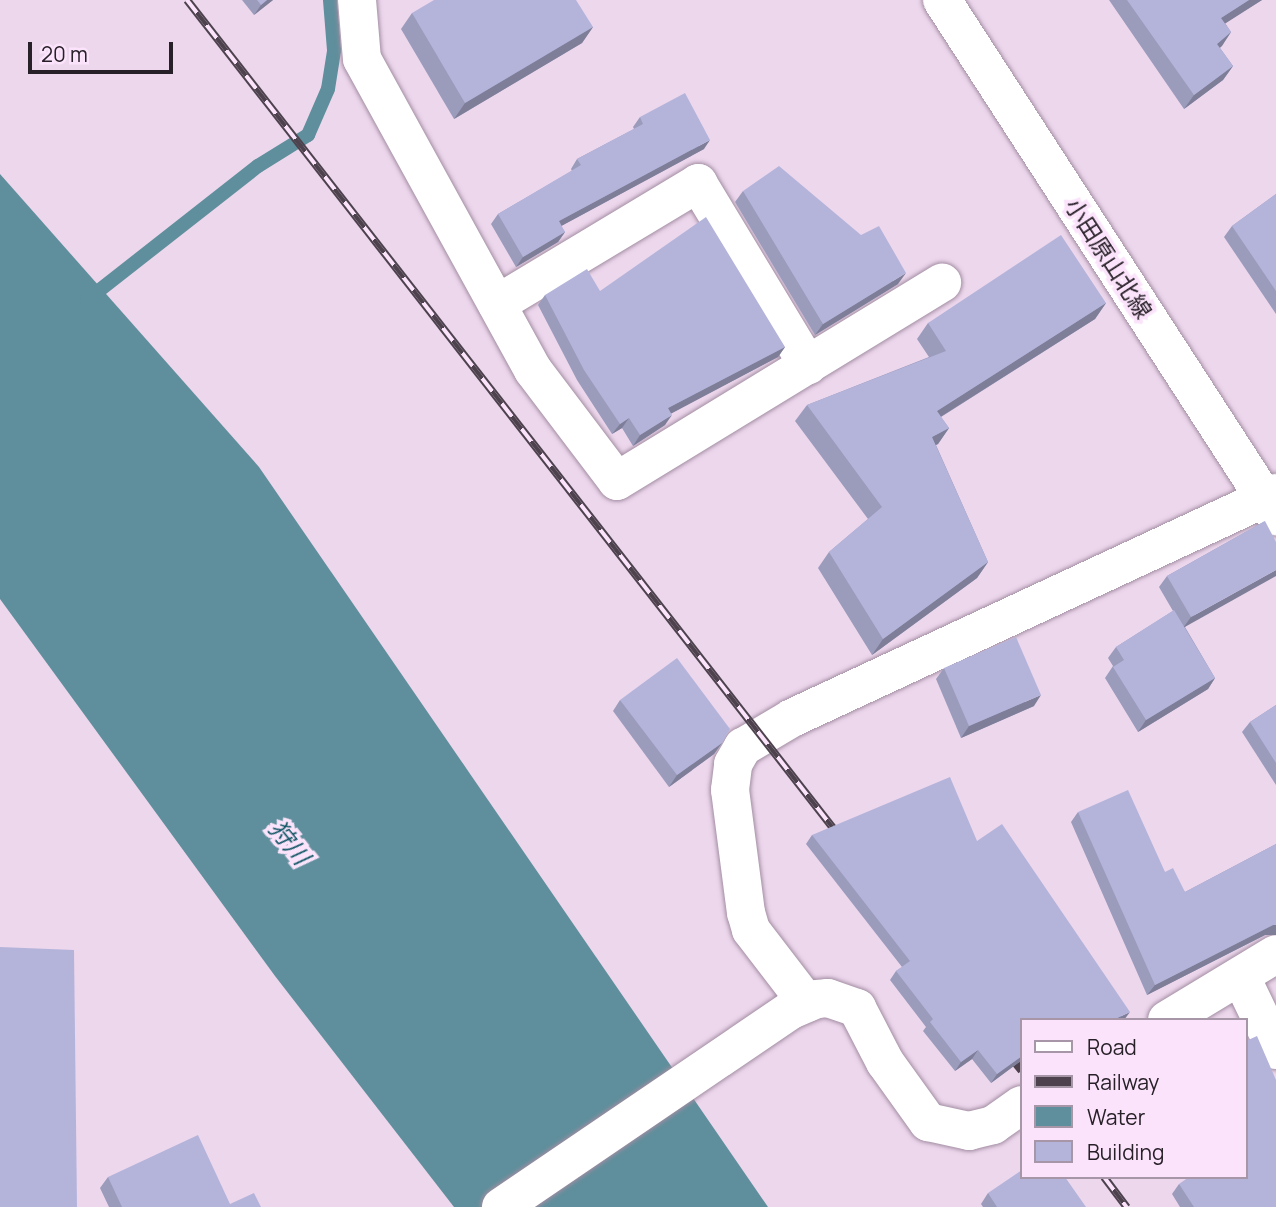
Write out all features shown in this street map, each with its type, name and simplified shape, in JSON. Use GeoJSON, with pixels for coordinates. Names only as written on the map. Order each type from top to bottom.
{"type":"FeatureCollection","features":[{"type":"Feature","properties":{"kind":"street"},"geometry":{"type":"LineString","coordinates":[[356,0],[362,59],[533,370],[617,481],[942,283]]}},
{"type":"Feature","properties":{"kind":"street","name":"小田原山北線"},"geometry":{"type":"LineString","coordinates":[[942,0],[1272,502]]}},
{"type":"Feature","properties":{"kind":"street"},"geometry":{"type":"LineString","coordinates":[[497,304],[698,183],[808,365]]}},
{"type":"Feature","properties":{"kind":"street"},"geometry":{"type":"LineString","coordinates":[[799,1006],[751,930],[746,914],[730,790],[733,764],[743,747],[792,718],[1272,502]]}},
{"type":"Feature","properties":{"kind":"street"},"geometry":{"type":"LineString","coordinates":[[1170,1018],[1276,954]]}},
{"type":"Feature","properties":{"kind":"street"},"geometry":{"type":"LineString","coordinates":[[1241,977],[1276,1051]]}},
{"type":"Feature","properties":{"kind":"street"},"geometry":{"type":"LineString","coordinates":[[502,1207],[799,1006],[828,998],[857,1008],[885,1062],[928,1122],[969,1131],[993,1125],[1020,1106]]}},
{"type":"Feature","properties":{"kind":"water","name":"狩川"},"geometry":{"type":"Polygon","coordinates":[[[0,174],[259,467],[768,1207],[454,1207],[275,976],[0,599],[0,174]]]}},
{"type":"Feature","properties":{"kind":"building"},"geometry":{"type":"Polygon","coordinates":[[[434,0],[576,0],[593,27],[465,103],[412,13],[434,0]]]}},
{"type":"Feature","properties":{"kind":"building"},"geometry":{"type":"Polygon","coordinates":[[[1127,0],[1249,0],[1221,18],[1231,32],[1217,44],[1233,66],[1194,95],[1127,0]]]}},
{"type":"Feature","properties":{"kind":"building"},"geometry":{"type":"Polygon","coordinates":[[[685,93],[710,140],[559,221],[565,232],[523,257],[498,214],[581,165],[577,159],[643,124],[640,117],[685,93]]]}},
{"type":"Feature","properties":{"kind":"building"},"geometry":{"type":"Polygon","coordinates":[[[779,166],[861,235],[879,226],[906,273],[823,324],[743,191],[779,166]]]}},
{"type":"Feature","properties":{"kind":"building"},"geometry":{"type":"Polygon","coordinates":[[[1276,194],[1276,291],[1232,226],[1276,194]]]}},
{"type":"Feature","properties":{"kind":"building"},"geometry":{"type":"Polygon","coordinates":[[[706,217],[785,347],[668,408],[672,415],[640,435],[629,418],[620,424],[584,370],[545,295],[587,269],[600,291],[706,217]]]}},
{"type":"Feature","properties":{"kind":"building"},"geometry":{"type":"Polygon","coordinates":[[[1061,235],[1106,303],[937,411],[949,428],[932,437],[988,562],[883,639],[829,552],[882,507],[807,405],[946,351],[928,323],[1061,235]]]}},
{"type":"Feature","properties":{"kind":"building"},"geometry":{"type":"Polygon","coordinates":[[[1265,521],[1276,542],[1276,570],[1191,617],[1167,576],[1265,521]]]}},
{"type":"Feature","properties":{"kind":"building"},"geometry":{"type":"Polygon","coordinates":[[[1174,610],[1215,678],[1146,720],[1113,667],[1124,660],[1116,647],[1174,610]]]}},
{"type":"Feature","properties":{"kind":"building"},"geometry":{"type":"Polygon","coordinates":[[[1016,637],[1041,695],[969,726],[944,668],[1016,637]]]}},
{"type":"Feature","properties":{"kind":"building"},"geometry":{"type":"Polygon","coordinates":[[[677,658],[730,729],[722,743],[677,775],[620,700],[677,658]]]}},
{"type":"Feature","properties":{"kind":"building"},"geometry":{"type":"Polygon","coordinates":[[[1276,705],[1276,763],[1250,722],[1276,705]]]}},
{"type":"Feature","properties":{"kind":"building"},"geometry":{"type":"Polygon","coordinates":[[[950,777],[977,841],[1002,824],[1130,1012],[1117,1018],[1020,1018],[1020,1057],[997,1074],[978,1050],[961,1062],[930,1022],[933,1019],[896,971],[910,961],[812,835],[950,777]]]}},
{"type":"Feature","properties":{"kind":"building"},"geometry":{"type":"Polygon","coordinates":[[[1128,790],[1165,872],[1173,868],[1185,892],[1276,844],[1276,925],[1155,985],[1078,812],[1128,790]]]}},
{"type":"Feature","properties":{"kind":"building"},"geometry":{"type":"Polygon","coordinates":[[[0,947],[74,950],[77,1207],[0,1207],[0,947]]]}},
{"type":"Feature","properties":{"kind":"building"},"geometry":{"type":"Polygon","coordinates":[[[1257,1036],[1276,1080],[1276,1207],[1194,1207],[1179,1184],[1186,1179],[1248,1179],[1248,1040],[1257,1036]]]}},
{"type":"Feature","properties":{"kind":"building"},"geometry":{"type":"Polygon","coordinates":[[[198,1135],[230,1204],[254,1193],[261,1207],[122,1207],[108,1177],[198,1135]]]}},
{"type":"Feature","properties":{"kind":"building"},"geometry":{"type":"Polygon","coordinates":[[[1020,1171],[1020,1179],[1066,1179],[1086,1207],[997,1207],[988,1193],[1020,1171]]]}},
{"type":"Feature","properties":{"kind":"waterway"},"geometry":{"type":"LineString","coordinates":[[87,300],[258,166],[308,135],[328,89],[334,50],[330,0]]}},
{"type":"Feature","properties":{"kind":"railway"},"geometry":{"type":"LineString","coordinates":[[187,0],[843,841]]}},
{"type":"Feature","properties":{"kind":"railway"},"geometry":{"type":"LineString","coordinates":[[1004,1049],[1020,1069]]}},
{"type":"Feature","properties":{"kind":"railway"},"geometry":{"type":"LineString","coordinates":[[1106,1179],[1127,1207]]}}]}
